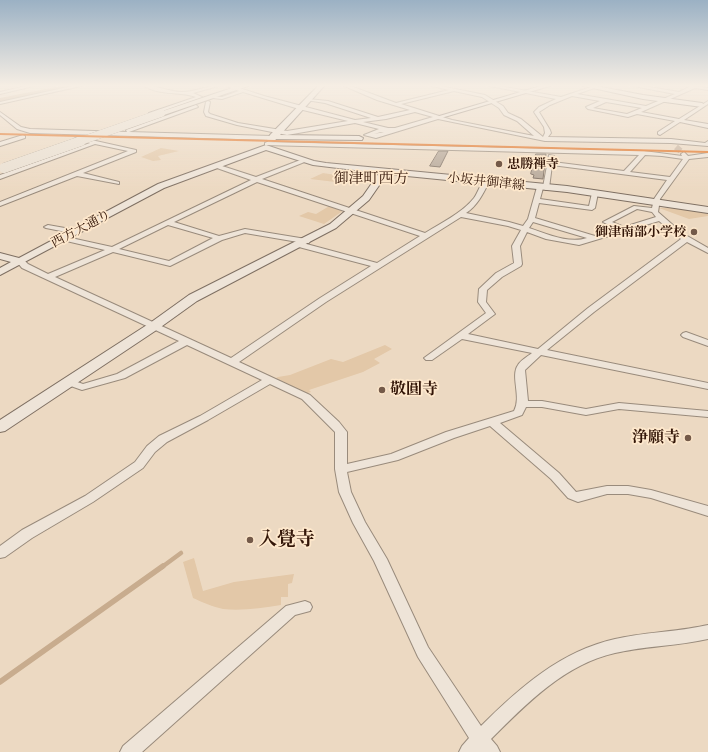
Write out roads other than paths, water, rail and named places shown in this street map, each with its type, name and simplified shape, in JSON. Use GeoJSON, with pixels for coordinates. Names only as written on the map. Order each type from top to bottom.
{"type":"FeatureCollection","features":[{"type":"Feature","properties":{"kind":"main road"},"geometry":{"type":"LineString","coordinates":[[1,170],[141,120]]}},
{"type":"Feature","properties":{"kind":"street"},"geometry":{"type":"LineString","coordinates":[[9,120],[19,128],[30,131],[120,133],[551,152],[644,153],[684,156],[708,155]]}},
{"type":"Feature","properties":{"kind":"street"},"geometry":{"type":"LineString","coordinates":[[96,133],[133,120]]}},
{"type":"Feature","properties":{"kind":"street"},"geometry":{"type":"LineString","coordinates":[[120,133],[157,120]]}},
{"type":"Feature","properties":{"kind":"street"},"geometry":{"type":"LineString","coordinates":[[224,120],[237,124],[271,140],[376,136],[385,130]]}},
{"type":"Feature","properties":{"kind":"street"},"geometry":{"type":"LineString","coordinates":[[271,140],[290,120]]}},
{"type":"Feature","properties":{"kind":"street"},"geometry":{"type":"LineString","coordinates":[[352,120],[385,130],[396,130],[429,120]]}},
{"type":"Feature","properties":{"kind":"street"},"geometry":{"type":"LineString","coordinates":[[271,140],[301,131],[367,120]]}},
{"type":"Feature","properties":{"kind":"street"},"geometry":{"type":"LineString","coordinates":[[451,120],[543,139],[671,141],[706,145],[708,143]]}},
{"type":"Feature","properties":{"kind":"street"},"geometry":{"type":"LineString","coordinates":[[518,120],[543,139]]}},
{"type":"Feature","properties":{"kind":"street"},"geometry":{"type":"LineString","coordinates":[[541,120],[547,126],[548,133],[543,139]]}},
{"type":"Feature","properties":{"kind":"street"},"geometry":{"type":"LineString","coordinates":[[675,120],[708,126]]}},
{"type":"Feature","properties":{"kind":"street"},"geometry":{"type":"LineString","coordinates":[[660,132],[680,121]]}},
{"type":"Feature","properties":{"kind":"street"},"geometry":{"type":"LineString","coordinates":[[364,137],[385,130]]}},
{"type":"Feature","properties":{"kind":"street"},"geometry":{"type":"LineString","coordinates":[[700,131],[708,132]]}},
{"type":"Feature","properties":{"kind":"street"},"geometry":{"type":"LineString","coordinates":[[0,144],[23,137]]}},
{"type":"Feature","properties":{"kind":"street"},"geometry":{"type":"LineString","coordinates":[[0,204],[134,151],[93,144],[78,139],[1,170]]}},
{"type":"Feature","properties":{"kind":"street","name":"小坂井御津線"},"geometry":{"type":"LineString","coordinates":[[271,140],[305,160],[326,165],[595,193],[656,206],[708,210]]}},
{"type":"Feature","properties":{"kind":"street","name":"西方大通り"},"geometry":{"type":"LineString","coordinates":[[0,272],[161,186],[216,166],[271,140]]}},
{"type":"Feature","properties":{"kind":"street"},"geometry":{"type":"LineString","coordinates":[[671,141],[676,147]]}},
{"type":"Feature","properties":{"kind":"street"},"geometry":{"type":"LineString","coordinates":[[1,170],[93,144]]}},
{"type":"Feature","properties":{"kind":"street"},"geometry":{"type":"LineString","coordinates":[[429,358],[491,314],[482,302],[483,289],[499,275],[518,264],[516,246],[528,225],[543,188],[550,163],[551,152]]}},
{"type":"Feature","properties":{"kind":"street"},"geometry":{"type":"LineString","coordinates":[[626,173],[644,153]]}},
{"type":"Feature","properties":{"kind":"street"},"geometry":{"type":"LineString","coordinates":[[684,156],[657,199],[656,206],[660,218],[685,240],[708,252]]}},
{"type":"Feature","properties":{"kind":"street"},"geometry":{"type":"LineString","coordinates":[[48,277],[114,249],[256,179],[305,160]]}},
{"type":"Feature","properties":{"kind":"street"},"geometry":{"type":"LineString","coordinates":[[550,163],[670,180]]}},
{"type":"Feature","properties":{"kind":"street"},"geometry":{"type":"LineString","coordinates":[[216,166],[424,235]]}},
{"type":"Feature","properties":{"kind":"street"},"geometry":{"type":"LineString","coordinates":[[0,427],[209,289],[333,226],[366,198],[384,171]]}},
{"type":"Feature","properties":{"kind":"street"},"geometry":{"type":"LineString","coordinates":[[78,174],[117,183]]}},
{"type":"Feature","properties":{"kind":"street"},"geometry":{"type":"LineString","coordinates":[[232,362],[376,265],[468,209],[478,198],[486,182]]}},
{"type":"Feature","properties":{"kind":"street"},"geometry":{"type":"LineString","coordinates":[[537,201],[592,208],[595,193]]}},
{"type":"Feature","properties":{"kind":"street"},"geometry":{"type":"LineString","coordinates":[[623,230],[606,222],[636,207],[656,206]]}},
{"type":"Feature","properties":{"kind":"street"},"geometry":{"type":"LineString","coordinates":[[458,214],[509,224],[528,225],[595,238]]}},
{"type":"Feature","properties":{"kind":"street"},"geometry":{"type":"LineString","coordinates":[[528,225],[549,237],[579,243],[660,218]]}},
{"type":"Feature","properties":{"kind":"street"},"geometry":{"type":"LineString","coordinates":[[167,222],[219,238]]}},
{"type":"Feature","properties":{"kind":"street"},"geometry":{"type":"LineString","coordinates":[[48,227],[76,232]]}},
{"type":"Feature","properties":{"kind":"street"},"geometry":{"type":"LineString","coordinates":[[65,238],[170,264],[219,238],[245,231],[302,243],[376,265]]}},
{"type":"Feature","properties":{"kind":"street"},"geometry":{"type":"LineString","coordinates":[[341,469],[394,457],[450,435],[518,413],[523,404],[520,370],[539,352],[591,310],[685,240]]}},
{"type":"Feature","properties":{"kind":"street"},"geometry":{"type":"LineString","coordinates":[[0,256],[20,261],[22,265],[306,397],[335,424],[341,432],[341,469],[345,492],[359,523],[380,560],[423,652],[479,738],[490,752]]}},
{"type":"Feature","properties":{"kind":"street"},"geometry":{"type":"LineString","coordinates":[[686,335],[708,343]]}},
{"type":"Feature","properties":{"kind":"street"},"geometry":{"type":"LineString","coordinates":[[462,336],[708,386]]}},
{"type":"Feature","properties":{"kind":"street"},"geometry":{"type":"LineString","coordinates":[[69,382],[82,387],[121,376],[187,341]]}},
{"type":"Feature","properties":{"kind":"street"},"geometry":{"type":"LineString","coordinates":[[0,553],[27,534],[88,499],[138,465],[151,449],[163,440],[269,380]]}},
{"type":"Feature","properties":{"kind":"street"},"geometry":{"type":"LineString","coordinates":[[523,404],[542,404],[586,412],[607,406],[619,406],[708,414]]}},
{"type":"Feature","properties":{"kind":"street"},"geometry":{"type":"LineString","coordinates":[[491,421],[555,476],[572,495],[578,497],[607,490],[628,490],[651,494],[708,511]]}},
{"type":"Feature","properties":{"kind":"street"},"geometry":{"type":"LineString","coordinates":[[129,752],[291,610],[305,607]]}},
{"type":"Feature","properties":{"kind":"street"},"geometry":{"type":"LineString","coordinates":[[468,752],[479,738],[541,682],[564,666],[591,653],[615,646],[693,636],[708,632]]}},
{"type":"Feature","properties":{"kind":"waterway"},"geometry":{"type":"LineString","coordinates":[[162,567],[181,553]]}},
{"type":"Feature","properties":{"kind":"waterway"},"geometry":{"type":"LineString","coordinates":[[0,682],[163,566]]}},
{"type":"Feature","properties":{"kind":"tunnel"},"geometry":{"type":"LineString","coordinates":[[676,147],[683,153]]}},
{"type":"Feature","properties":{"kind":"place","name":"忠勝禅寺"},"geometry":{"type":"Point","coordinates":[499,164]}},
{"type":"Feature","properties":{"kind":"place","name":"御津南部小学校"},"geometry":{"type":"Point","coordinates":[694,232]}},
{"type":"Feature","properties":{"kind":"place","name":"敬圓寺"},"geometry":{"type":"Point","coordinates":[382,390]}},
{"type":"Feature","properties":{"kind":"place","name":"浄願寺"},"geometry":{"type":"Point","coordinates":[688,438]}},
{"type":"Feature","properties":{"kind":"place","name":"入覺寺"},"geometry":{"type":"Point","coordinates":[250,540]}},
{"type":"Feature","properties":{"kind":"district","name":"御津町西方"},"geometry":{"type":"Point","coordinates":[371,179]}}]}
